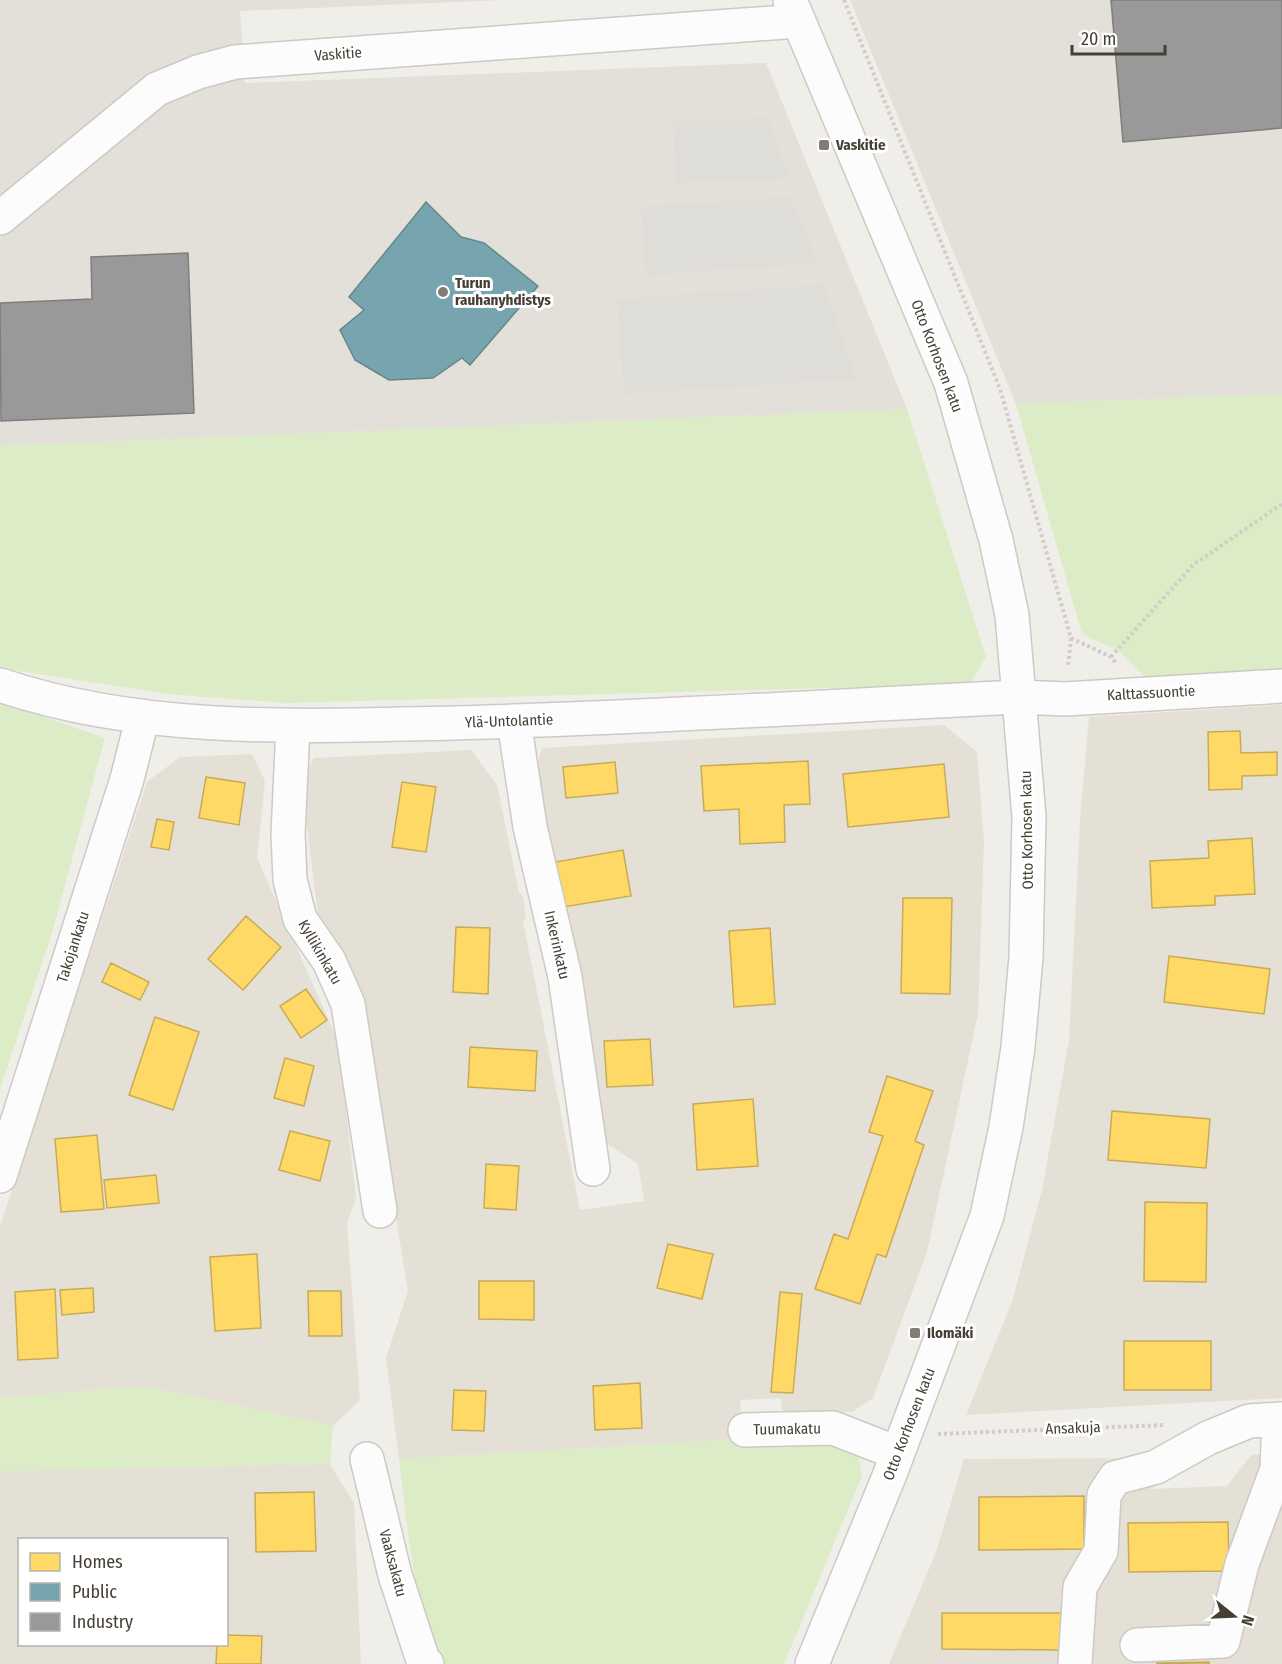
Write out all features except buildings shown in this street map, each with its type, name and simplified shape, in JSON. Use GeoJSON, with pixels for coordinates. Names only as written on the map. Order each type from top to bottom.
{"type":"FeatureCollection","features":[{"type":"Feature","properties":{"kind":"street","name":"Vaskitie"},"geometry":{"type":"LineString","coordinates":[[0,218],[157,89],[198,72],[235,62],[795,11]]}},
{"type":"Feature","properties":{"kind":"street","name":"Otto Korhosen katu"},"geometry":{"type":"LineString","coordinates":[[795,11],[951,383],[996,540],[1012,615],[1029,817],[1026,957],[1018,1047],[1006,1127],[987,1215],[897,1453],[812,1664]]}},
{"type":"Feature","properties":{"kind":"street","name":"Ylä-Untolantie"},"geometry":{"type":"LineString","coordinates":[[0,685],[32,696],[143,716],[293,727],[514,721],[1020,698]]}},
{"type":"Feature","properties":{"kind":"street","name":"Kalttassuontie"},"geometry":{"type":"LineString","coordinates":[[1020,698],[1065,699],[1282,686]]}},
{"type":"Feature","properties":{"kind":"street","name":"Takojankatu"},"geometry":{"type":"LineString","coordinates":[[0,1176],[127,779],[143,716]]}},
{"type":"Feature","properties":{"kind":"street","name":"Inkerinkatu"},"geometry":{"type":"LineString","coordinates":[[514,721],[530,827],[565,977],[593,1169]]}},
{"type":"Feature","properties":{"kind":"street","name":"Kyllikinkatu"},"geometry":{"type":"LineString","coordinates":[[293,727],[288,834],[290,880],[300,919],[329,961],[348,1004],[381,1212]]}},
{"type":"Feature","properties":{"kind":"street"},"geometry":{"type":"LineString","coordinates":[[1075,1664],[1080,1587],[1101,1551],[1104,1495],[1115,1478],[1156,1467],[1208,1438],[1270,1420],[1277,1470],[1242,1564],[1223,1641],[1137,1644]]}},
{"type":"Feature","properties":{"kind":"street","name":"Tuumakatu"},"geometry":{"type":"LineString","coordinates":[[745,1430],[833,1428],[897,1453]]}},
{"type":"Feature","properties":{"kind":"street","name":"Vaaksakatu"},"geometry":{"type":"LineString","coordinates":[[367,1459],[395,1575],[423,1660],[427,1664]]}},
{"type":"Feature","properties":{"kind":"path"},"geometry":{"type":"LineString","coordinates":[[844,0],[1000,389],[1071,638],[1065,699]]}},
{"type":"Feature","properties":{"kind":"path"},"geometry":{"type":"LineString","coordinates":[[1111,657],[1193,565],[1282,504]]}},
{"type":"Feature","properties":{"kind":"path","name":"Ansakuja"},"geometry":{"type":"LineString","coordinates":[[940,1423],[936,1434],[1167,1425],[1208,1438]]}},
{"type":"Feature","properties":{"kind":"shaded area"},"geometry":{"type":"Polygon","coordinates":[[[0,0],[505,0],[240,11],[245,83],[766,63],[907,409],[0,446],[0,0]]]}},
{"type":"Feature","properties":{"kind":"shaded area"},"geometry":{"type":"Polygon","coordinates":[[[850,0],[1282,0],[1282,394],[1016,404],[850,0]]]}},
{"type":"Feature","properties":{"kind":"shaded area"},"geometry":{"type":"Polygon","coordinates":[[[768,118],[789,178],[676,183],[673,122],[768,118]]]}},
{"type":"Feature","properties":{"kind":"shaded area"},"geometry":{"type":"Polygon","coordinates":[[[790,197],[818,263],[646,275],[641,207],[790,197]]]}},
{"type":"Feature","properties":{"kind":"shaded area"},"geometry":{"type":"Polygon","coordinates":[[[824,285],[856,379],[624,394],[617,299],[824,285]]]}},
{"type":"Feature","properties":{"kind":"shaded area"},"geometry":{"type":"Polygon","coordinates":[[[1282,705],[1282,1398],[966,1415],[1012,1302],[1042,1190],[1069,1040],[1080,821],[1089,717],[1282,705]]]}},
{"type":"Feature","properties":{"kind":"shaded area"},"geometry":{"type":"Polygon","coordinates":[[[944,725],[977,752],[984,842],[978,1014],[927,1252],[873,1398],[852,1412],[782,1416],[781,1398],[740,1400],[743,1439],[399,1459],[386,1358],[408,1291],[365,1027],[318,915],[301,779],[314,758],[471,750],[497,785],[519,893],[523,896],[526,919],[523,921],[580,1210],[644,1201],[638,1164],[604,1142],[534,777],[542,748],[944,725]]]}},
{"type":"Feature","properties":{"kind":"shaded area"},"geometry":{"type":"Polygon","coordinates":[[[252,754],[265,781],[257,858],[338,1041],[356,1198],[347,1223],[360,1400],[333,1426],[144,1386],[0,1398],[0,1226],[147,782],[180,757],[252,754]]]}},
{"type":"Feature","properties":{"kind":"shaded area"},"geometry":{"type":"Polygon","coordinates":[[[1282,1454],[1282,1664],[889,1664],[936,1552],[964,1459],[1153,1458],[1153,1489],[1227,1486],[1251,1455],[1282,1454]]]}},
{"type":"Feature","properties":{"kind":"shaded area"},"geometry":{"type":"Polygon","coordinates":[[[330,1464],[354,1503],[361,1664],[0,1664],[0,1471],[330,1464]]]}},
{"type":"Feature","properties":{"kind":"green space"},"geometry":{"type":"Polygon","coordinates":[[[1282,394],[1282,671],[1146,678],[1120,652],[1082,634],[1016,404],[1282,394]]]}},
{"type":"Feature","properties":{"kind":"green space"},"geometry":{"type":"Polygon","coordinates":[[[907,409],[986,657],[970,684],[287,703],[168,694],[0,668],[0,446],[907,409]]]}},
{"type":"Feature","properties":{"kind":"green space"},"geometry":{"type":"Polygon","coordinates":[[[0,702],[105,738],[52,933],[0,1089],[0,702]]]}},
{"type":"Feature","properties":{"kind":"green space"},"geometry":{"type":"Polygon","coordinates":[[[144,1386],[333,1426],[330,1464],[0,1471],[0,1398],[144,1386]]]}},
{"type":"Feature","properties":{"kind":"green space"},"geometry":{"type":"Polygon","coordinates":[[[743,1439],[840,1439],[857,1450],[862,1476],[784,1664],[444,1664],[434,1649],[419,1598],[408,1536],[399,1459],[743,1439]]]}},
{"type":"Feature","properties":{"kind":"place","name":"Vaskitie"},"geometry":{"type":"Point","coordinates":[824,145]}},
{"type":"Feature","properties":{"kind":"place","name":"Turun rauhanyhdistys"},"geometry":{"type":"Point","coordinates":[443,292]}},
{"type":"Feature","properties":{"kind":"place","name":"Ilomäki"},"geometry":{"type":"Point","coordinates":[915,1333]}}]}
